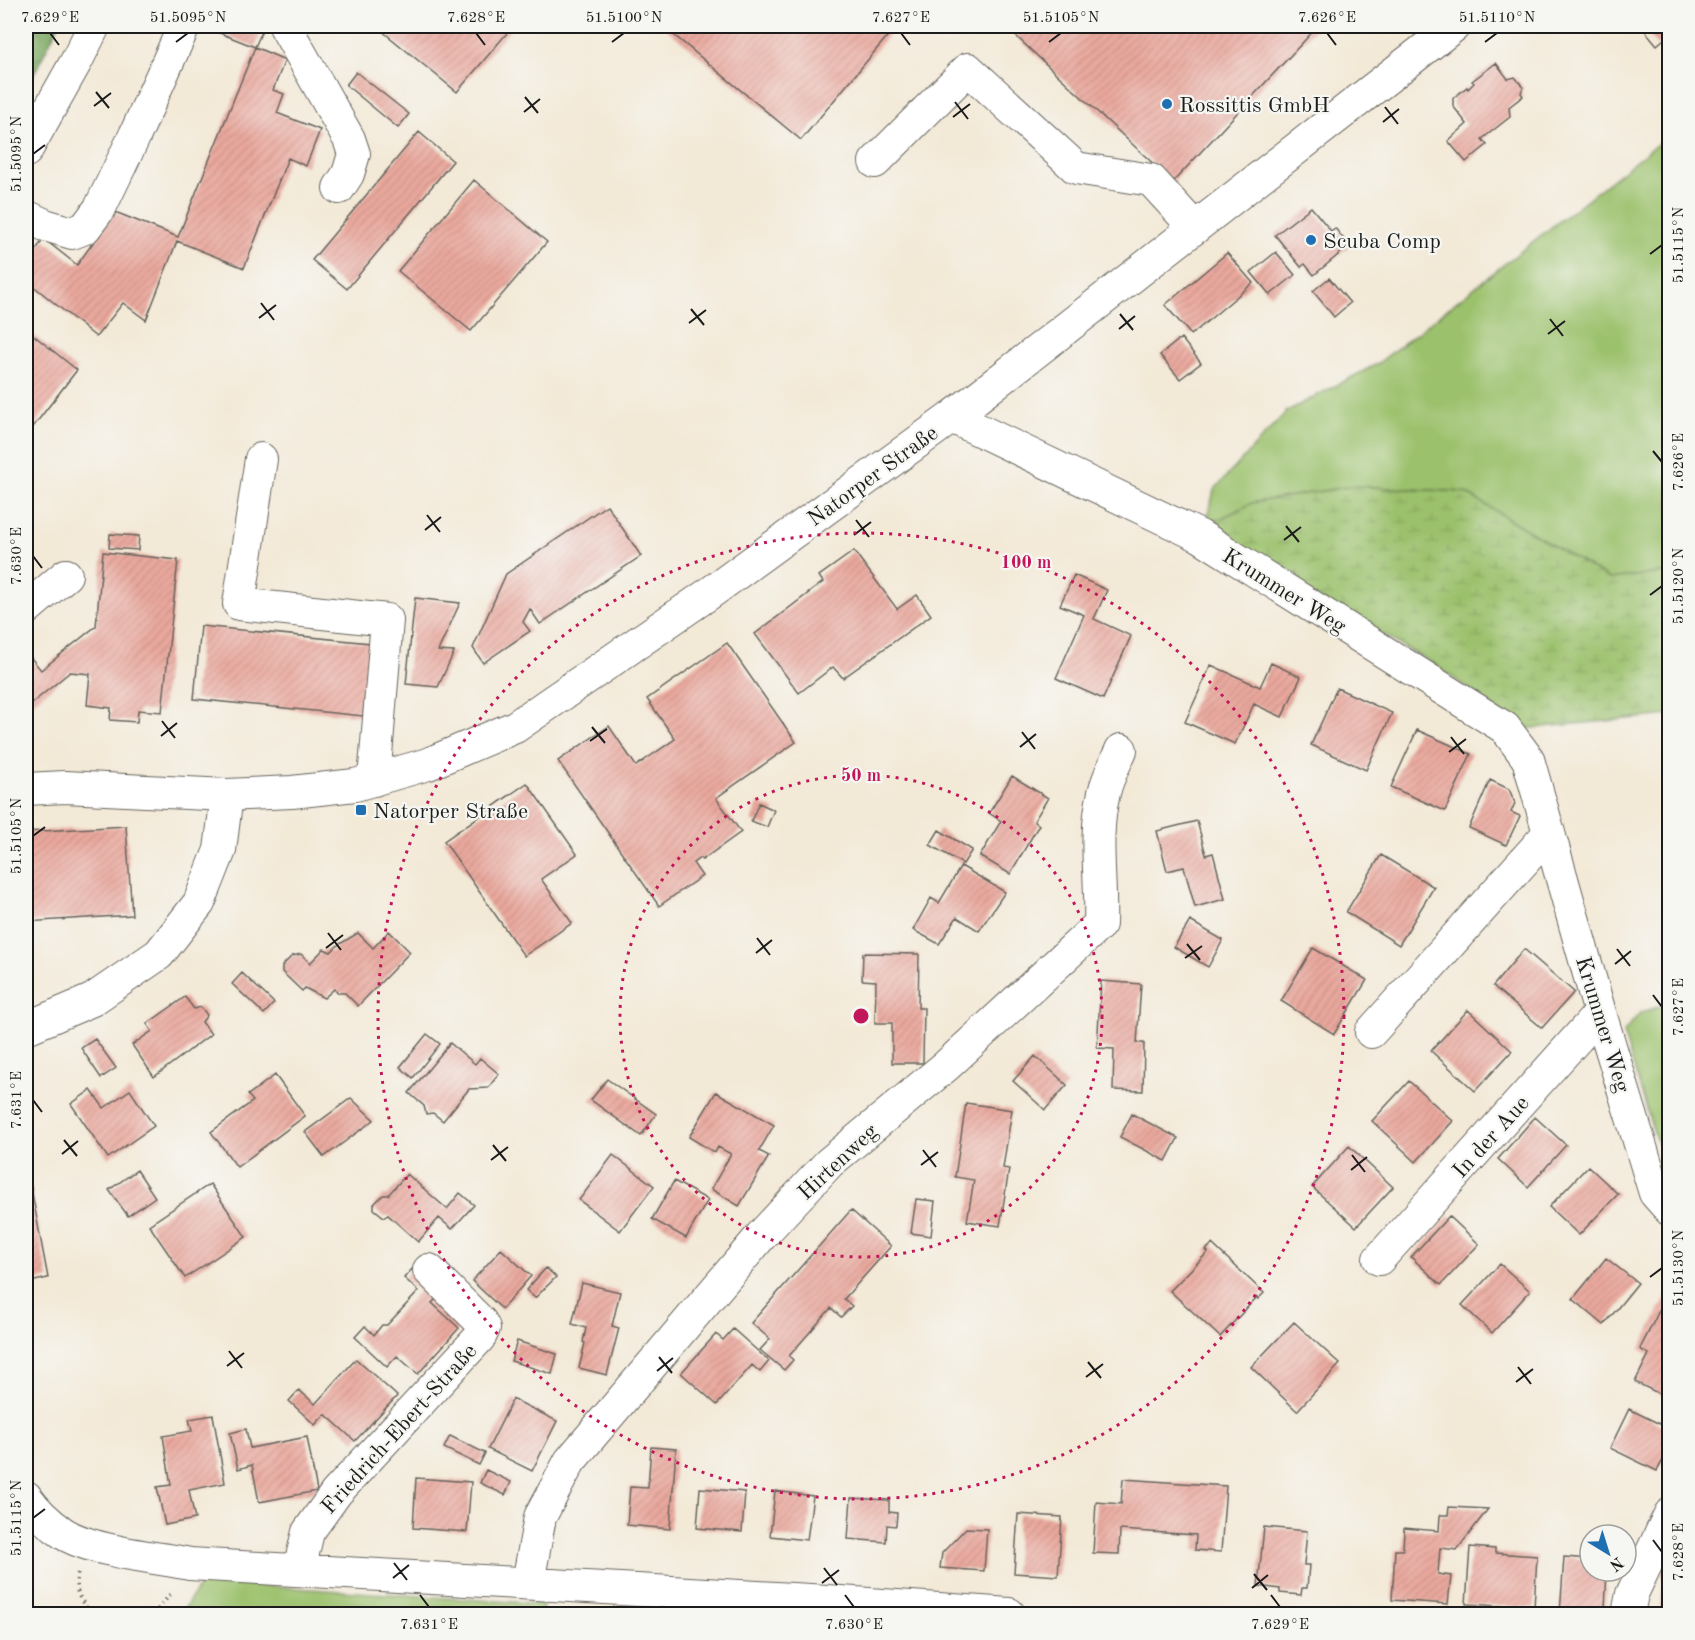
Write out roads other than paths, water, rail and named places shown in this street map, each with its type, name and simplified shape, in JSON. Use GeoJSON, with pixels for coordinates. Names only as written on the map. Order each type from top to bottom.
{"type":"FeatureCollection","features":[{"type":"Feature","properties":{"kind":"street"},"geometry":{"type":"LineString","coordinates":[[26,151],[94,26]]}},
{"type":"Feature","properties":{"kind":"street"},"geometry":{"type":"LineString","coordinates":[[26,216],[45,225],[72,233],[85,228],[100,208],[184,26]]}},
{"type":"Feature","properties":{"kind":"street"},"geometry":{"type":"LineString","coordinates":[[285,26],[350,138],[354,154],[348,174],[339,188]]}},
{"type":"Feature","properties":{"kind":"street","name":"Natorper Straße"},"geometry":{"type":"LineString","coordinates":[[26,789],[65,787],[227,795],[292,792],[355,785],[428,764],[515,727],[710,593],[952,417],[1454,26]]}},
{"type":"Feature","properties":{"kind":"street"},"geometry":{"type":"LineString","coordinates":[[875,162],[968,69],[1076,168],[1151,180],[1195,228]]}},
{"type":"Feature","properties":{"kind":"street","name":"Krummer Weg"},"geometry":{"type":"LineString","coordinates":[[952,417],[1200,536],[1505,728],[1528,759],[1600,1013],[1655,1193],[1670,1210]]}},
{"type":"Feature","properties":{"kind":"street"},"geometry":{"type":"LineString","coordinates":[[261,459],[239,604],[387,620],[374,780]]}},
{"type":"Feature","properties":{"kind":"street"},"geometry":{"type":"LineString","coordinates":[[26,609],[66,575]]}},
{"type":"Feature","properties":{"kind":"street","name":"Hirtenweg"},"geometry":{"type":"LineString","coordinates":[[528,1583],[540,1517],[570,1461],[761,1236],[829,1163],[946,1066],[1100,924],[1101,894],[1097,851],[1104,793],[1121,750]]}},
{"type":"Feature","properties":{"kind":"street"},"geometry":{"type":"LineString","coordinates":[[31,1026],[93,1000],[159,954],[199,903],[220,850],[227,795]]}},
{"type":"Feature","properties":{"kind":"street"},"geometry":{"type":"LineString","coordinates":[[1371,1032],[1549,833]]}},
{"type":"Feature","properties":{"kind":"street","name":"In der Aue"},"geometry":{"type":"LineString","coordinates":[[1379,1258],[1600,1013]]}},
{"type":"Feature","properties":{"kind":"street","name":"Friedrich-Ebert-Straße"},"geometry":{"type":"LineString","coordinates":[[299,1570],[308,1532],[336,1493],[480,1337],[484,1328],[481,1322],[429,1270]]}},
{"type":"Feature","properties":{"kind":"street"},"geometry":{"type":"LineString","coordinates":[[26,1497],[39,1514],[64,1534],[90,1545],[190,1564],[1009,1614]]}},
{"type":"Feature","properties":{"kind":"street"},"geometry":{"type":"LineString","coordinates":[[1628,1614],[1632,1594],[1670,1514]]}},
{"type":"Feature","properties":{"kind":"place","name":"Rossittis GmbH"},"geometry":{"type":"Point","coordinates":[1167,104]}},
{"type":"Feature","properties":{"kind":"place","name":"Scuba Comp"},"geometry":{"type":"Point","coordinates":[1311,240]}},
{"type":"Feature","properties":{"kind":"place","name":"Natorper Straße"},"geometry":{"type":"Point","coordinates":[361,810]}}]}
